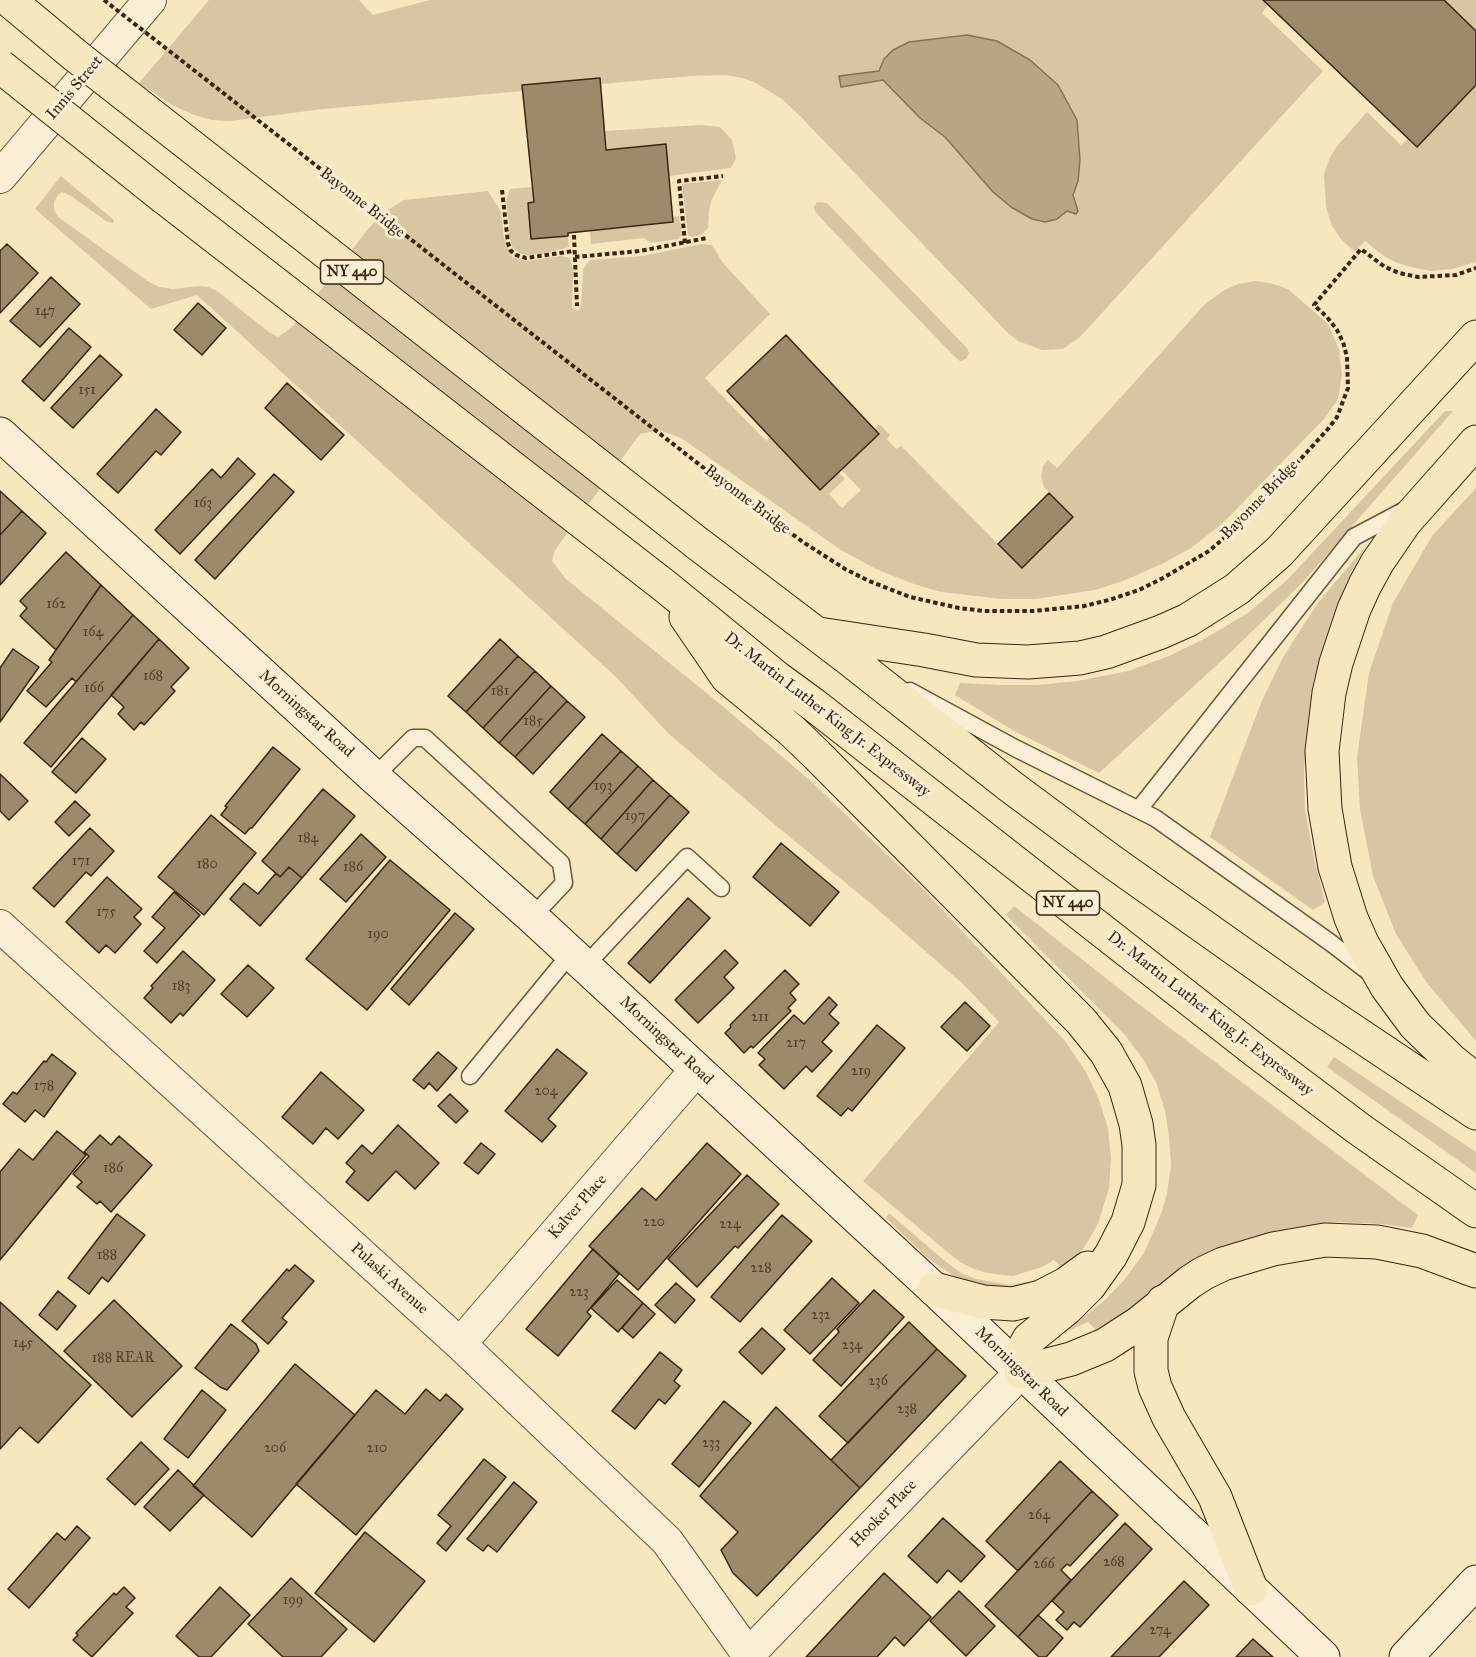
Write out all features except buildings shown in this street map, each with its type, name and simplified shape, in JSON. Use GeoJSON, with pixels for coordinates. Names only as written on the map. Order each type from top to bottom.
{"type":"FeatureCollection","features":[{"type":"Feature","properties":{"kind":"highway","name":"NY 440"},"geometry":{"type":"LineString","coordinates":[[9,0],[112,84],[1010,786],[1111,861],[1313,1004],[1476,1113]]}},
{"type":"Feature","properties":{"kind":"highway","name":"NY 440"},"geometry":{"type":"LineString","coordinates":[[0,66],[118,162],[666,587]]}},
{"type":"Feature","properties":{"kind":"highway"},"geometry":{"type":"LineString","coordinates":[[813,633],[976,660],[1028,662],[1080,658],[1106,652],[1188,620],[1237,589],[1278,552],[1476,337]]}},
{"type":"Feature","properties":{"kind":"highway"},"geometry":{"type":"LineString","coordinates":[[1476,442],[1405,522],[1377,563],[1354,609],[1329,693],[1322,751],[1325,809],[1335,867],[1342,893],[1362,943],[1387,987],[1421,1031],[1476,1080]]}},
{"type":"Feature","properties":{"kind":"highway","name":"Dr. Martin Luther King Jr. Expressway"},"geometry":{"type":"LineString","coordinates":[[666,587],[777,678],[824,712],[1257,1052],[1359,1129],[1476,1211]]}},
{"type":"Feature","properties":{"kind":"highway"},"geometry":{"type":"LineString","coordinates":[[666,587],[728,677],[791,730],[1068,1007],[1106,1052],[1116,1068],[1131,1104],[1139,1145],[1139,1185],[1135,1203],[1121,1238],[1089,1286],[1067,1308],[1029,1339],[1024,1348],[1021,1372],[1071,1359],[1105,1345],[1139,1323],[1190,1282],[1223,1264],[1273,1249],[1325,1240],[1353,1240],[1399,1245],[1476,1271]]}},
{"type":"Feature","properties":{"kind":"highway"},"geometry":{"type":"LineString","coordinates":[[934,1289],[982,1302],[1000,1304],[1027,1301],[1053,1291],[1078,1276],[1121,1238]]}},
{"type":"Feature","properties":{"kind":"highway"},"geometry":{"type":"LineString","coordinates":[[1163,1302],[1151,1338],[1155,1387],[1169,1418],[1215,1497],[1251,1589]]}},
{"type":"Feature","properties":{"kind":"street","name":"Innis Street"},"geometry":{"type":"LineString","coordinates":[[0,177],[148,0]]}},
{"type":"Feature","properties":{"kind":"street","name":"Morningstar Road"},"geometry":{"type":"LineString","coordinates":[[0,434],[374,777],[578,959],[934,1289],[1323,1657]]}},
{"type":"Feature","properties":{"kind":"street","name":"Pulaski Avenue"},"geometry":{"type":"LineString","coordinates":[[0,926],[460,1344],[667,1541],[749,1656]]}},
{"type":"Feature","properties":{"kind":"street","name":"Kalver Place"},"geometry":{"type":"LineString","coordinates":[[460,1344],[696,1070]]}},
{"type":"Feature","properties":{"kind":"street","name":"Hooker Place"},"geometry":{"type":"LineString","coordinates":[[749,1656],[1021,1372]]}},
{"type":"Feature","properties":{"kind":"street"},"geometry":{"type":"LineString","coordinates":[[1406,1657],[1476,1582]]}},
{"type":"Feature","properties":{"kind":"lane"},"geometry":{"type":"LineString","coordinates":[[1139,809],[1354,537],[1423,501]]}},
{"type":"Feature","properties":{"kind":"lane"},"geometry":{"type":"LineString","coordinates":[[848,658],[1015,748],[1155,818],[1331,943],[1387,987]]}},
{"type":"Feature","properties":{"kind":"lane"},"geometry":{"type":"LineString","coordinates":[[374,777],[413,738],[425,738],[561,863],[564,883],[532,917]]}},
{"type":"Feature","properties":{"kind":"lane"},"geometry":{"type":"LineString","coordinates":[[470,1076],[578,959],[687,857],[721,888]]}},
{"type":"Feature","properties":{"kind":"path","name":"Bayonne Bridge"},"geometry":{"type":"LineString","coordinates":[[104,0],[732,490],[818,552],[869,581],[910,597],[959,608],[984,611],[1045,610],[1109,600],[1139,591],[1209,551],[1246,519],[1337,417],[1348,388],[1347,357],[1337,330],[1314,305],[1361,249],[1385,267],[1418,277],[1456,275],[1476,268]]}},
{"type":"Feature","properties":{"kind":"path"},"geometry":{"type":"LineString","coordinates":[[685,243],[680,181],[723,176]]}},
{"type":"Feature","properties":{"kind":"path"},"geometry":{"type":"LineString","coordinates":[[502,190],[508,243],[511,251],[526,258],[574,251]]}},
{"type":"Feature","properties":{"kind":"path"},"geometry":{"type":"LineString","coordinates":[[574,235],[577,306]]}},
{"type":"Feature","properties":{"kind":"path"},"geometry":{"type":"LineString","coordinates":[[575,257],[640,251],[707,238]]}},
{"type":"Feature","properties":{"kind":"shaded area"},"geometry":{"type":"Polygon","coordinates":[[[209,0],[359,0],[373,15],[430,0],[1263,0],[1268,5],[1262,13],[1323,71],[1080,337],[1063,349],[1042,350],[1018,341],[1007,332],[800,116],[782,99],[754,82],[726,75],[691,76],[323,109],[230,121],[212,120],[172,105],[139,83],[209,0]]]}},
{"type":"Feature","properties":{"kind":"shaded area"},"geometry":{"type":"Polygon","coordinates":[[[1444,0],[1476,0],[1476,31],[1444,0]]]}},
{"type":"Feature","properties":{"kind":"shaded area"},"geometry":{"type":"Polygon","coordinates":[[[967,35],[997,41],[1030,60],[1058,85],[1077,120],[1080,160],[1078,181],[1073,195],[1078,211],[1076,214],[1067,211],[1057,219],[1045,222],[1032,219],[1011,207],[993,192],[945,137],[920,118],[883,80],[841,87],[839,76],[879,71],[884,59],[893,50],[909,42],[967,35]]]}},
{"type":"Feature","properties":{"kind":"shaded area"},"geometry":{"type":"Polygon","coordinates":[[[1476,85],[1476,262],[1452,269],[1432,271],[1397,263],[1365,241],[1355,252],[1340,238],[1331,224],[1326,206],[1324,174],[1337,146],[1367,112],[1401,145],[1408,139],[1417,147],[1476,85]]]}},
{"type":"Feature","properties":{"kind":"shaded area"},"geometry":{"type":"Polygon","coordinates":[[[700,125],[720,127],[732,140],[736,158],[731,168],[669,176],[666,144],[606,150],[605,131],[700,125]]]}},
{"type":"Feature","properties":{"kind":"shaded area"},"geometry":{"type":"Polygon","coordinates":[[[61,176],[114,220],[113,223],[106,221],[62,192],[54,202],[54,210],[58,217],[146,280],[159,287],[173,289],[208,287],[217,291],[278,337],[292,327],[368,229],[383,213],[404,200],[488,191],[501,212],[504,238],[512,257],[526,261],[561,256],[570,258],[573,269],[572,308],[578,311],[581,307],[583,269],[590,260],[642,256],[701,244],[712,245],[723,263],[770,314],[705,378],[766,441],[770,437],[820,490],[838,472],[845,479],[829,494],[842,508],[861,490],[841,469],[879,434],[875,429],[879,424],[890,435],[887,439],[896,449],[901,446],[1022,568],[1073,517],[1044,487],[1041,476],[1043,466],[1048,460],[1057,468],[1205,304],[1238,284],[1254,281],[1270,283],[1288,289],[1328,324],[1339,349],[1342,375],[1338,399],[1324,419],[1223,523],[1191,548],[1123,581],[1095,590],[1036,599],[1002,599],[941,592],[911,583],[876,569],[841,550],[681,438],[659,430],[640,434],[555,550],[552,561],[566,579],[812,782],[923,889],[1065,1041],[1086,1072],[1099,1100],[1108,1128],[1111,1158],[1109,1188],[1098,1224],[1071,1265],[1011,1293],[957,1278],[929,1259],[886,1218],[889,1213],[945,1261],[961,1273],[976,1279],[1010,1285],[1048,1275],[1061,1267],[1054,1260],[1042,1267],[1013,1276],[974,1269],[960,1262],[863,1181],[999,1022],[963,984],[668,733],[616,677],[197,295],[151,309],[35,209],[61,176]]]}},
{"type":"Feature","properties":{"kind":"shaded area"},"geometry":{"type":"Polygon","coordinates":[[[722,180],[712,199],[708,228],[701,235],[692,237],[688,235],[682,184],[722,180]]]}},
{"type":"Feature","properties":{"kind":"shaded area"},"geometry":{"type":"Polygon","coordinates":[[[532,187],[534,202],[528,203],[531,239],[568,236],[569,247],[528,255],[521,254],[512,247],[506,202],[510,189],[532,187]]]}},
{"type":"Feature","properties":{"kind":"shaded area"},"geometry":{"type":"Polygon","coordinates":[[[817,202],[827,203],[967,348],[969,353],[966,359],[960,361],[956,358],[828,226],[815,211],[814,207],[817,202]]]}},
{"type":"Feature","properties":{"kind":"shaded area"},"geometry":{"type":"Polygon","coordinates":[[[679,216],[682,235],[678,239],[651,243],[644,238],[591,244],[590,231],[673,223],[673,217],[679,216]]]}},
{"type":"Feature","properties":{"kind":"shaded area"},"geometry":{"type":"Polygon","coordinates":[[[1445,411],[1453,411],[1303,582],[1231,652],[1099,773],[1014,731],[955,695],[960,683],[1037,685],[1077,681],[1128,671],[1169,656],[1204,639],[1248,613],[1287,580],[1445,411]]]}},
{"type":"Feature","properties":{"kind":"shaded area"},"geometry":{"type":"Polygon","coordinates":[[[1476,488],[1476,1041],[1427,983],[1396,934],[1373,876],[1360,809],[1357,757],[1369,673],[1393,603],[1432,536],[1476,488]]]}},
{"type":"Feature","properties":{"kind":"shaded area"},"geometry":{"type":"Polygon","coordinates":[[[1365,547],[1346,583],[1313,682],[1304,769],[1305,810],[1325,902],[1313,910],[1210,837],[1261,703],[1282,659],[1317,604],[1365,547]]]}},
{"type":"Feature","properties":{"kind":"shaded area"},"geometry":{"type":"Polygon","coordinates":[[[1014,906],[1158,1019],[1418,1215],[1412,1228],[1338,1222],[1290,1228],[1266,1234],[1154,1293],[1098,1332],[1088,1322],[1059,1335],[1103,1302],[1125,1279],[1144,1253],[1167,1194],[1171,1165],[1169,1137],[1165,1111],[1156,1082],[1143,1059],[1125,1035],[1006,915],[1014,906]]]}},
{"type":"Feature","properties":{"kind":"shaded area"},"geometry":{"type":"Polygon","coordinates":[[[1334,1057],[1476,1152],[1476,1173],[1327,1067],[1334,1057]]]}}]}
